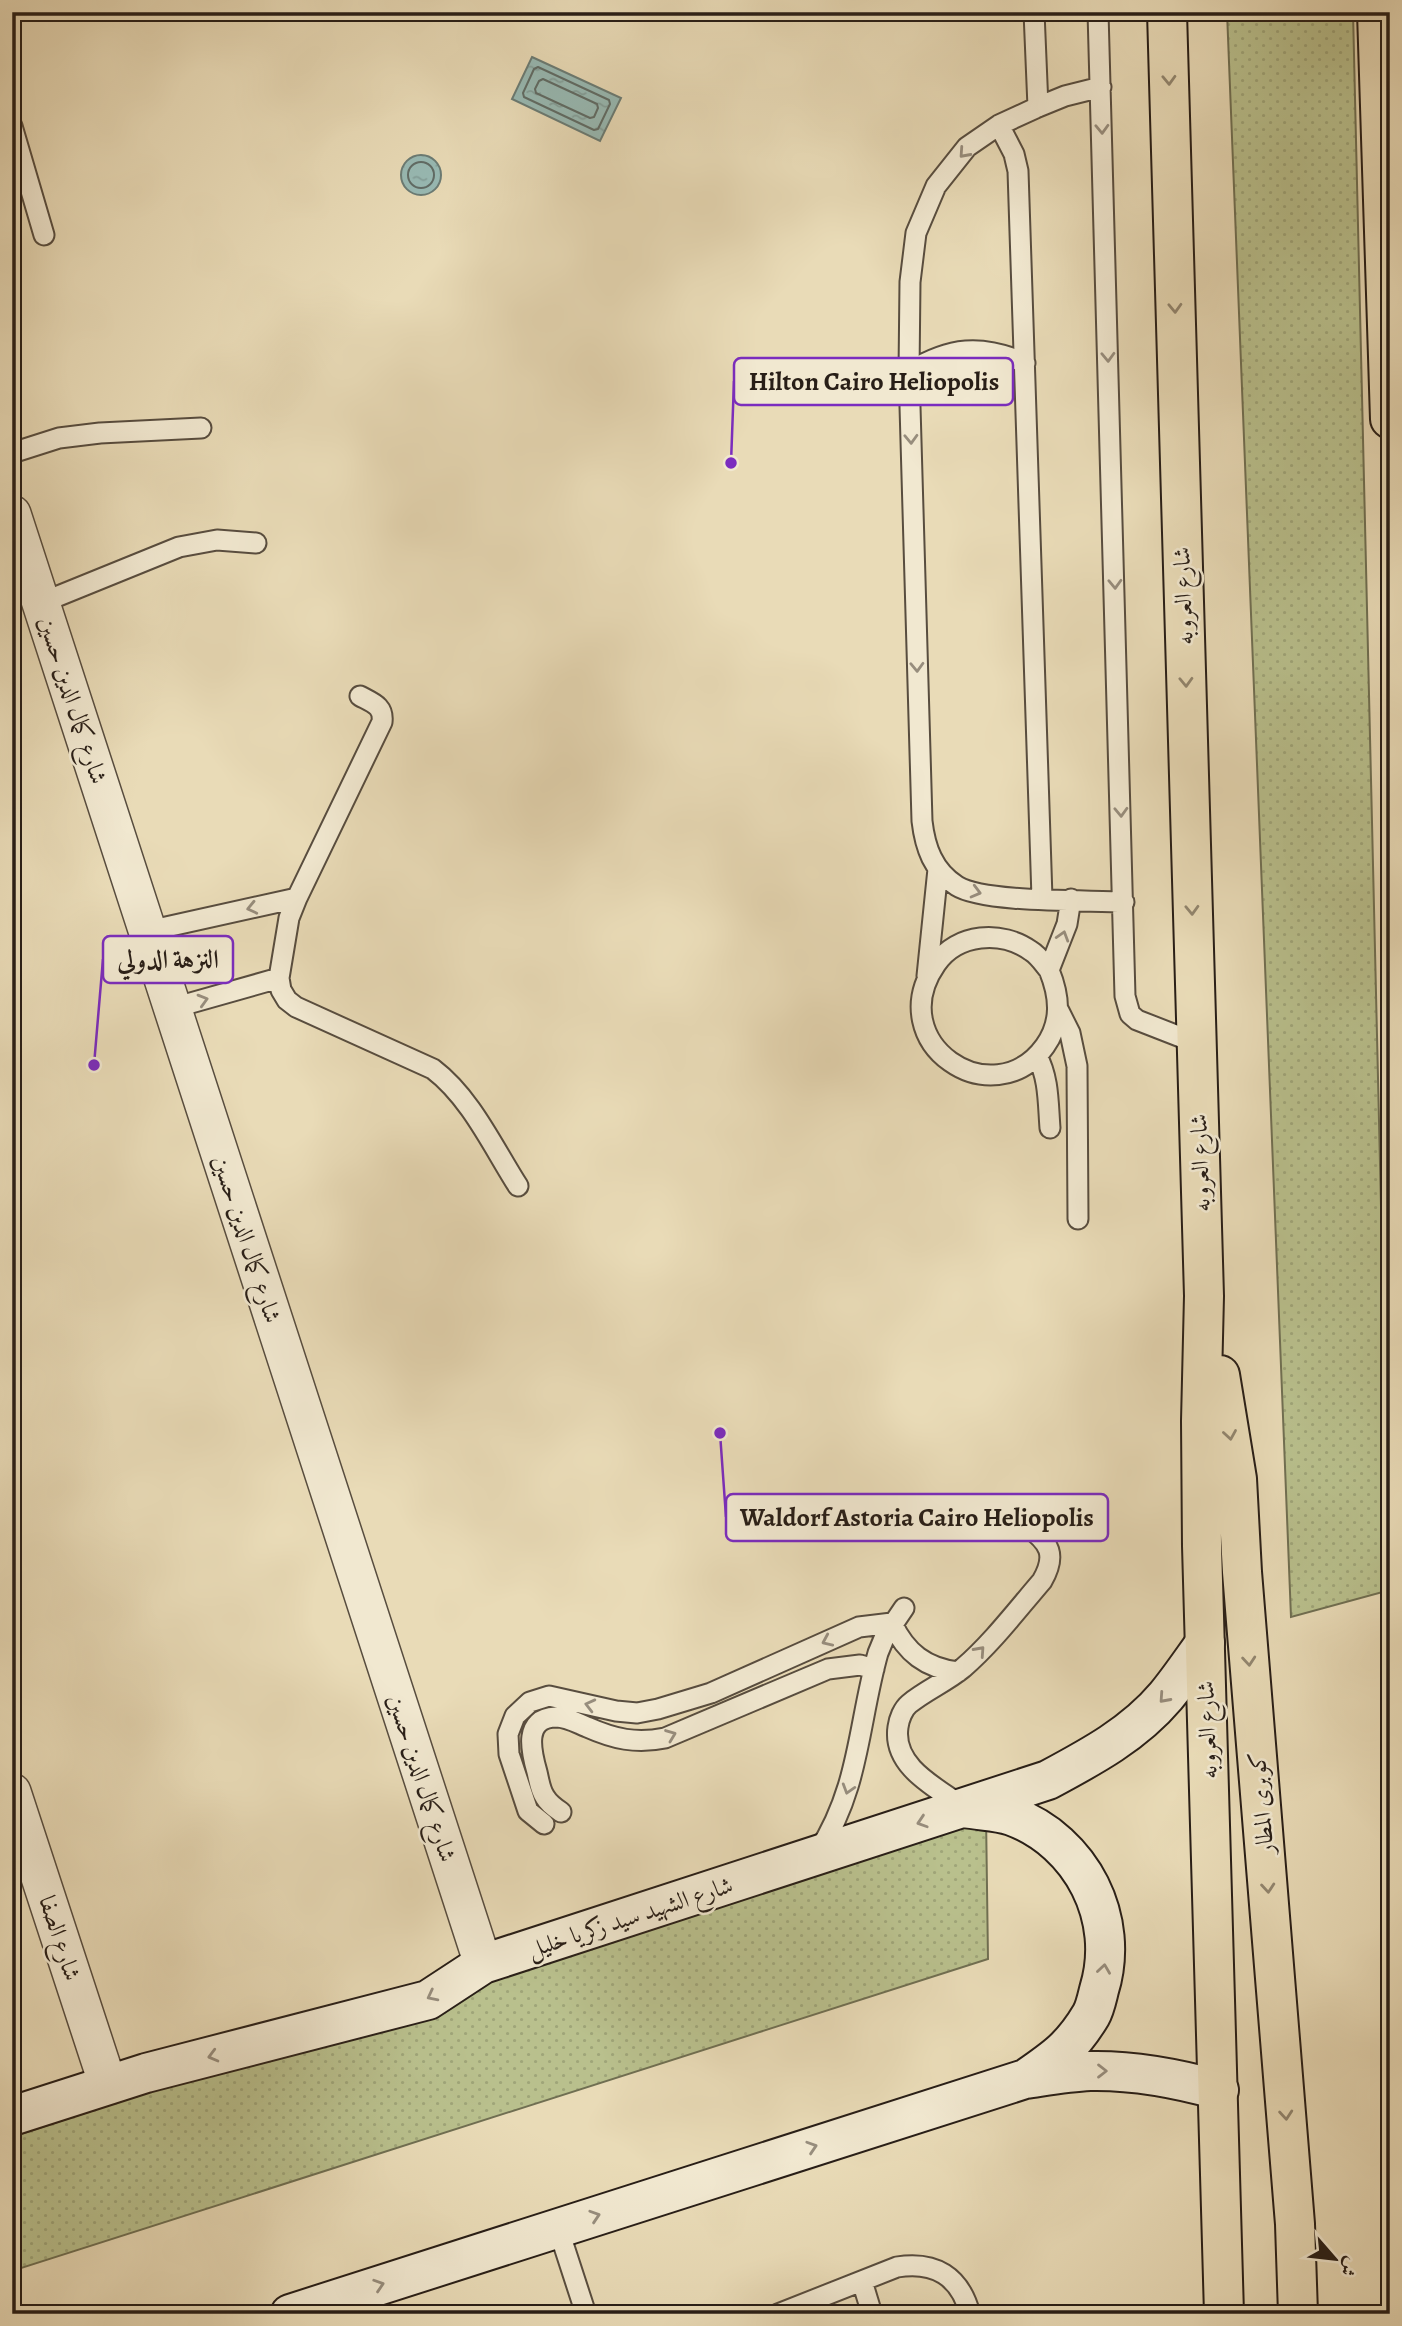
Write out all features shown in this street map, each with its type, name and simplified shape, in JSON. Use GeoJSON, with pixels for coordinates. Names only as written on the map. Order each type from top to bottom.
{"type":"FeatureCollection","features":[{"type":"Feature","properties":{"kind":"highway","name":"شارع العروبه"},"geometry":{"type":"LineString","coordinates":[[1167,12],[1204,1296],[1201,1421],[1205,1643],[1224,2314]]}},
{"type":"Feature","properties":{"kind":"highway"},"geometry":{"type":"LineString","coordinates":[[1377,12],[1390,419]]}},
{"type":"Feature","properties":{"kind":"highway","name":"كوبرى المطار"},"geometry":{"type":"LineString","coordinates":[[1204,1296],[1237,1479],[1243,1586],[1295,2224],[1298,2314]]}},
{"type":"Feature","properties":{"kind":"street","name":"شارع كمال الدين حسين"},"geometry":{"type":"LineString","coordinates":[[12,514],[482,1964]]}},
{"type":"Feature","properties":{"kind":"street","name":"شارع الشهيد سيد زكريا خليل"},"geometry":{"type":"LineString","coordinates":[[12,2116],[108,2085],[428,2000],[482,1964],[1048,1780],[1100,1752],[1135,1727],[1166,1696],[1205,1643]]}},
{"type":"Feature","properties":{"kind":"street","name":"شارع الصفا"},"geometry":{"type":"LineString","coordinates":[[12,1792],[108,2085]]}},
{"type":"Feature","properties":{"kind":"street"},"geometry":{"type":"LineString","coordinates":[[965,1808],[1012,1816],[1054,1839],[1086,1875],[1103,1919],[1106,1967],[1092,2013],[1064,2052],[1025,2079]]}},
{"type":"Feature","properties":{"kind":"street"},"geometry":{"type":"LineString","coordinates":[[315,2310],[558,2228],[1025,2079],[1087,2071],[1119,2072],[1152,2074],[1219,2090]]}},
{"type":"Feature","properties":{"kind":"lane"},"geometry":{"type":"LineString","coordinates":[[1034,12],[1038,107]]}},
{"type":"Feature","properties":{"kind":"lane"},"geometry":{"type":"LineString","coordinates":[[1098,12],[1125,996],[1130,1014],[1145,1025],[1196,1043]]}},
{"type":"Feature","properties":{"kind":"lane"},"geometry":{"type":"LineString","coordinates":[[1101,87],[1065,96],[999,125],[967,147],[936,187],[916,233],[910,282],[909,372],[922,821],[925,847],[938,869],[957,886],[981,895],[1124,902]]}},
{"type":"Feature","properties":{"kind":"lane"},"geometry":{"type":"LineString","coordinates":[[12,125],[44,235]]}},
{"type":"Feature","properties":{"kind":"lane"},"geometry":{"type":"LineString","coordinates":[[999,125],[1014,154],[1018,171],[1042,898]]}},
{"type":"Feature","properties":{"kind":"lane"},"geometry":{"type":"LineString","coordinates":[[909,372],[931,359],[956,351],[1004,354],[1025,363]]}},
{"type":"Feature","properties":{"kind":"lane"},"geometry":{"type":"LineString","coordinates":[[12,453],[59,438],[86,434],[201,428]]}},
{"type":"Feature","properties":{"kind":"lane"},"geometry":{"type":"LineString","coordinates":[[41,603],[179,547],[217,540],[256,543]]}},
{"type":"Feature","properties":{"kind":"lane"},"geometry":{"type":"LineString","coordinates":[[360,696],[377,705],[383,716],[382,722],[296,898],[284,939],[279,978],[281,990],[296,1007],[433,1069],[443,1077],[462,1098],[518,1186]]}},
{"type":"Feature","properties":{"kind":"lane"},"geometry":{"type":"LineString","coordinates":[[938,869],[927,977],[921,1000],[923,1024],[933,1045],[950,1062],[971,1072],[994,1075],[1018,1069],[1037,1056],[1052,1035],[1059,1011]]}},
{"type":"Feature","properties":{"kind":"lane"},"geometry":{"type":"LineString","coordinates":[[148,931],[296,898]]}},
{"type":"Feature","properties":{"kind":"lane"},"geometry":{"type":"LineString","coordinates":[[1049,971],[1067,924],[1070,899]]}},
{"type":"Feature","properties":{"kind":"lane"},"geometry":{"type":"LineString","coordinates":[[927,977],[941,957],[962,942],[986,936],[1011,940],[1033,951],[1049,971],[1057,989],[1059,1011],[1070,1033],[1077,1066],[1078,1219]]}},
{"type":"Feature","properties":{"kind":"lane"},"geometry":{"type":"LineString","coordinates":[[173,1008],[279,978]]}},
{"type":"Feature","properties":{"kind":"lane"},"geometry":{"type":"LineString","coordinates":[[1037,1056],[1048,1088],[1050,1128]]}},
{"type":"Feature","properties":{"kind":"lane"},"geometry":{"type":"LineString","coordinates":[[965,1808],[914,1771],[899,1751],[896,1738],[898,1721],[906,1706],[971,1661],[1050,1568],[1050,1552],[1044,1538],[1016,1518],[998,1511]]}},
{"type":"Feature","properties":{"kind":"lane"},"geometry":{"type":"LineString","coordinates":[[898,1616],[898,1637],[918,1658],[930,1665],[958,1672]]}},
{"type":"Feature","properties":{"kind":"lane"},"geometry":{"type":"LineString","coordinates":[[814,1857],[835,1823],[849,1787],[874,1669],[885,1636],[898,1616]]}},
{"type":"Feature","properties":{"kind":"lane"},"geometry":{"type":"LineString","coordinates":[[544,1824],[528,1811],[509,1754],[508,1734],[515,1716],[530,1702],[549,1696],[637,1713],[711,1693],[859,1628],[898,1616]]}},
{"type":"Feature","properties":{"kind":"lane"},"geometry":{"type":"LineString","coordinates":[[561,1812],[545,1798],[530,1749],[530,1738],[535,1728],[543,1721],[564,1717],[603,1734],[633,1742],[665,1738],[828,1669],[844,1665],[874,1669]]}},
{"type":"Feature","properties":{"kind":"lane"},"geometry":{"type":"LineString","coordinates":[[736,1682],[746,1703]]}},
{"type":"Feature","properties":{"kind":"lane"},"geometry":{"type":"LineString","coordinates":[[633,1742],[637,1713]]}},
{"type":"Feature","properties":{"kind":"lane"},"geometry":{"type":"LineString","coordinates":[[558,2228],[586,2314]]}},
{"type":"Feature","properties":{"kind":"lane"},"geometry":{"type":"LineString","coordinates":[[778,2314],[897,2267],[913,2264],[930,2267],[945,2274],[958,2285],[970,2314]]}},
{"type":"Feature","properties":{"kind":"lane"},"geometry":{"type":"LineString","coordinates":[[862,2281],[872,2314]]}},
{"type":"Feature","properties":{"kind":"green space"},"geometry":{"type":"Polygon","coordinates":[[[1227,12],[1353,12],[1390,1590],[1291,1617],[1227,12]]]}},
{"type":"Feature","properties":{"kind":"green space"},"geometry":{"type":"Polygon","coordinates":[[[986,1815],[988,1959],[12,2271],[12,2137],[986,1815]]]}},
{"type":"Feature","properties":{"kind":"water"},"geometry":{"type":"Polygon","coordinates":[[[532,57],[621,98],[600,141],[512,99],[532,57]]]}},
{"type":"Feature","properties":{"kind":"water"},"geometry":{"type":"Polygon","coordinates":[[[421,155],[429,156],[435,161],[440,167],[440,183],[435,189],[429,194],[421,195],[413,194],[407,189],[402,183],[401,175],[402,167],[407,161],[413,156],[421,155]]]}},
{"type":"Feature","properties":{"kind":"place","name":"Hilton Cairo Heliopolis"},"geometry":{"type":"Point","coordinates":[731,463]}},
{"type":"Feature","properties":{"kind":"place","name":"النزهة الدولي"},"geometry":{"type":"Point","coordinates":[94,1065]}},
{"type":"Feature","properties":{"kind":"place","name":"Waldorf Astoria Cairo Heliopolis"},"geometry":{"type":"Point","coordinates":[720,1433]}}]}
